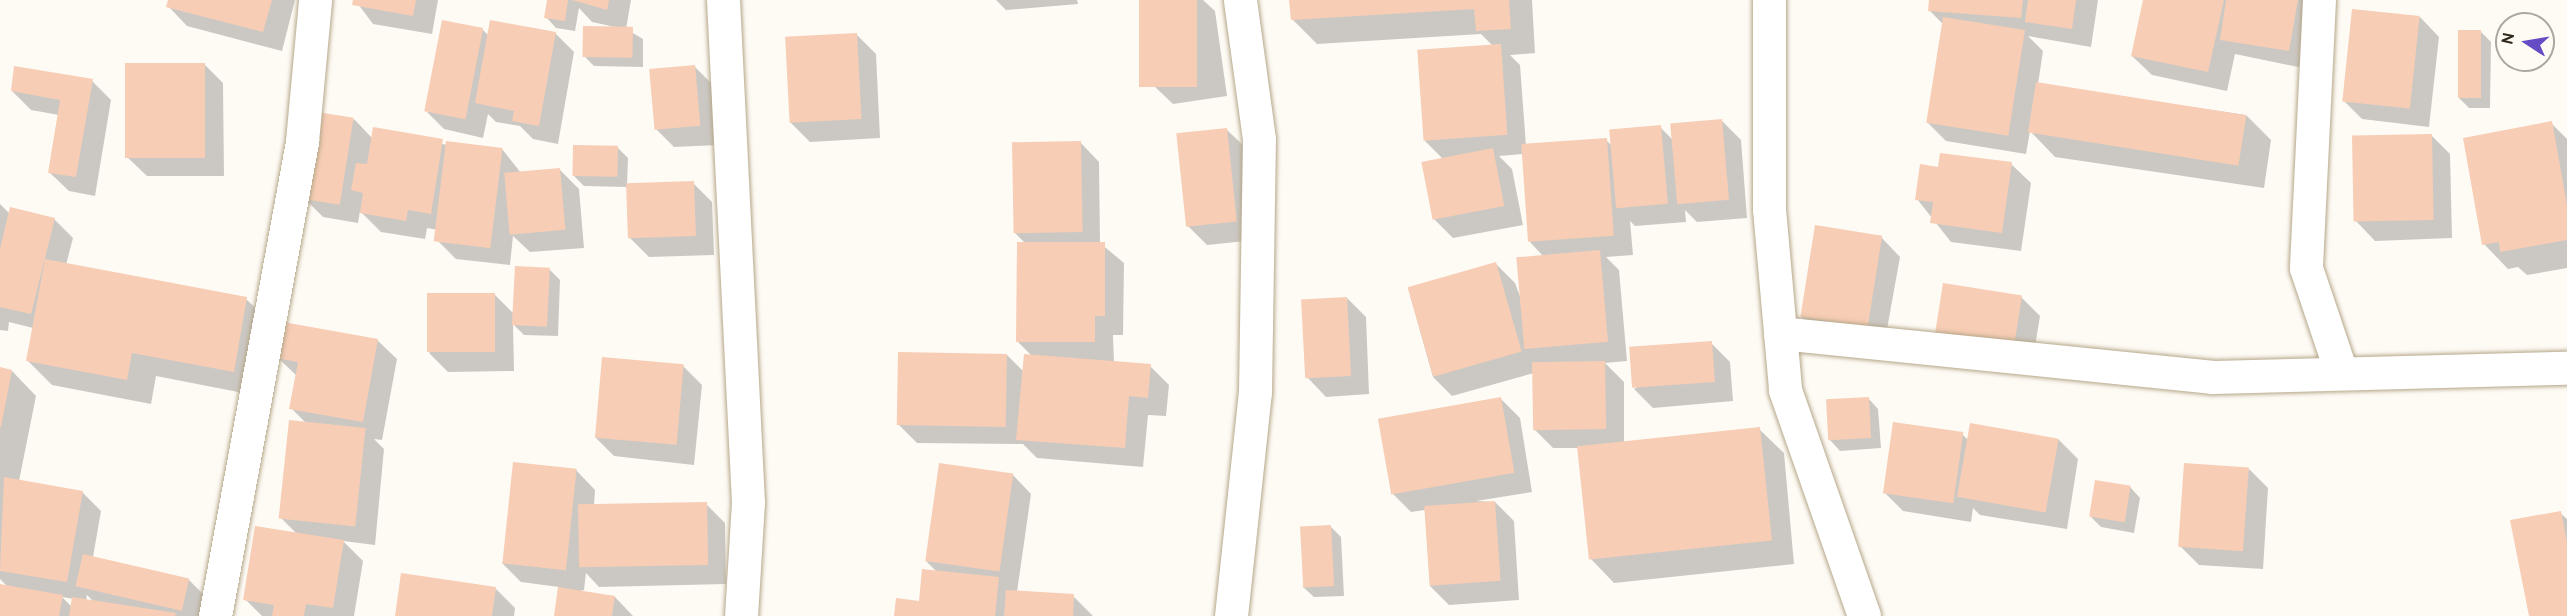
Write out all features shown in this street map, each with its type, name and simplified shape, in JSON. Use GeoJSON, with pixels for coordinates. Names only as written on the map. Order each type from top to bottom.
{"type":"FeatureCollection","features":[{"type":"Feature","properties":{"kind":"street"},"geometry":{"type":"LineString","coordinates":[[215,616],[302,141],[315,0]]}},
{"type":"Feature","properties":{"kind":"street"},"geometry":{"type":"LineString","coordinates":[[723,0],[747,502],[741,616]]}},
{"type":"Feature","properties":{"kind":"street"},"geometry":{"type":"LineString","coordinates":[[1231,616],[1255,392],[1259,139],[1240,0]]}},
{"type":"Feature","properties":{"kind":"street"},"geometry":{"type":"LineString","coordinates":[[1769,0],[1769,209],[1785,390],[1864,616]]}},
{"type":"Feature","properties":{"kind":"street"},"geometry":{"type":"LineString","coordinates":[[2319,0],[2306,268],[2341,372]]}},
{"type":"Feature","properties":{"kind":"street"},"geometry":{"type":"LineString","coordinates":[[1780,333],[2212,376],[2567,368]]}},
{"type":"Feature","properties":{"kind":"building"},"geometry":{"type":"Polygon","coordinates":[[[168,0],[272,0],[263,32],[166,7],[168,0]]]}},
{"type":"Feature","properties":{"kind":"building"},"geometry":{"type":"Polygon","coordinates":[[[353,0],[416,0],[413,16],[352,5],[353,0]]]}},
{"type":"Feature","properties":{"kind":"building"},"geometry":{"type":"Polygon","coordinates":[[[547,0],[568,0],[565,21],[544,18],[547,0]]]}},
{"type":"Feature","properties":{"kind":"building"},"geometry":{"type":"Polygon","coordinates":[[[572,0],[609,0],[607,10],[572,0]]]}},
{"type":"Feature","properties":{"kind":"building"},"geometry":{"type":"Polygon","coordinates":[[[1139,0],[1197,0],[1197,87],[1139,87],[1139,0]]]}},
{"type":"Feature","properties":{"kind":"building"},"geometry":{"type":"Polygon","coordinates":[[[1289,0],[1509,0],[1511,29],[1476,31],[1474,9],[1291,20],[1289,0]]]}},
{"type":"Feature","properties":{"kind":"building"},"geometry":{"type":"Polygon","coordinates":[[[1929,0],[2023,0],[2021,18],[1928,11],[1929,0]]]}},
{"type":"Feature","properties":{"kind":"building"},"geometry":{"type":"Polygon","coordinates":[[[2028,0],[2076,0],[2072,29],[2025,22],[2028,0]]]}},
{"type":"Feature","properties":{"kind":"building"},"geometry":{"type":"Polygon","coordinates":[[[2143,0],[2224,0],[2208,72],[2131,56],[2143,0]]]}},
{"type":"Feature","properties":{"kind":"building"},"geometry":{"type":"Polygon","coordinates":[[[2226,0],[2298,0],[2289,51],[2220,40],[2226,0]]]}},
{"type":"Feature","properties":{"kind":"building"},"geometry":{"type":"Polygon","coordinates":[[[2352,9],[2420,16],[2410,109],[2342,101],[2352,9]]]}},
{"type":"Feature","properties":{"kind":"building"},"geometry":{"type":"Polygon","coordinates":[[[1943,17],[2025,30],[2008,136],[1926,123],[1943,17]]]}},
{"type":"Feature","properties":{"kind":"building"},"geometry":{"type":"Polygon","coordinates":[[[442,20],[483,28],[465,119],[424,111],[442,20]]]}},
{"type":"Feature","properties":{"kind":"building"},"geometry":{"type":"Polygon","coordinates":[[[490,20],[556,32],[539,126],[512,121],[514,111],[475,103],[490,20]]]}},
{"type":"Feature","properties":{"kind":"building"},"geometry":{"type":"Polygon","coordinates":[[[583,26],[633,27],[632,58],[582,57],[583,26]]]}},
{"type":"Feature","properties":{"kind":"building"},"geometry":{"type":"Polygon","coordinates":[[[2458,30],[2481,30],[2481,98],[2458,98],[2458,30]]]}},
{"type":"Feature","properties":{"kind":"building"},"geometry":{"type":"Polygon","coordinates":[[[857,33],[862,119],[790,123],[785,37],[857,33]]]}},
{"type":"Feature","properties":{"kind":"building"},"geometry":{"type":"Polygon","coordinates":[[[1501,44],[1507,135],[1424,141],[1417,50],[1501,44]]]}},
{"type":"Feature","properties":{"kind":"building"},"geometry":{"type":"Polygon","coordinates":[[[125,63],[205,63],[205,158],[125,158],[125,63]]]}},
{"type":"Feature","properties":{"kind":"building"},"geometry":{"type":"Polygon","coordinates":[[[695,65],[700,126],[654,130],[649,69],[695,65]]]}},
{"type":"Feature","properties":{"kind":"building"},"geometry":{"type":"Polygon","coordinates":[[[14,66],[93,79],[76,177],[48,173],[60,100],[11,91],[14,66]]]}},
{"type":"Feature","properties":{"kind":"building"},"geometry":{"type":"Polygon","coordinates":[[[2036,82],[2246,115],[2238,166],[2028,132],[2036,82]]]}},
{"type":"Feature","properties":{"kind":"building"},"geometry":{"type":"Polygon","coordinates":[[[317,112],[354,118],[340,205],[303,199],[317,112]]]}},
{"type":"Feature","properties":{"kind":"building"},"geometry":{"type":"Polygon","coordinates":[[[1722,119],[1729,200],[1677,204],[1670,124],[1722,119]]]}},
{"type":"Feature","properties":{"kind":"building"},"geometry":{"type":"Polygon","coordinates":[[[2552,121],[2567,205],[2567,240],[2500,252],[2499,242],[2482,245],[2463,138],[2552,121]]]}},
{"type":"Feature","properties":{"kind":"building"},"geometry":{"type":"Polygon","coordinates":[[[1661,125],[1668,204],[1616,208],[1609,130],[1661,125]]]}},
{"type":"Feature","properties":{"kind":"building"},"geometry":{"type":"Polygon","coordinates":[[[373,127],[443,139],[431,214],[408,210],[406,221],[360,213],[363,193],[351,190],[356,163],[367,164],[373,127]]]}},
{"type":"Feature","properties":{"kind":"building"},"geometry":{"type":"Polygon","coordinates":[[[1227,128],[1237,221],[1186,227],[1176,133],[1227,128]]]}},
{"type":"Feature","properties":{"kind":"building"},"geometry":{"type":"Polygon","coordinates":[[[2432,134],[2434,220],[2354,221],[2352,135],[2432,134]]]}},
{"type":"Feature","properties":{"kind":"building"},"geometry":{"type":"Polygon","coordinates":[[[1607,138],[1614,236],[1528,242],[1521,144],[1607,138]]]}},
{"type":"Feature","properties":{"kind":"building"},"geometry":{"type":"Polygon","coordinates":[[[446,141],[503,148],[490,248],[434,241],[446,141]]]}},
{"type":"Feature","properties":{"kind":"building"},"geometry":{"type":"Polygon","coordinates":[[[1081,141],[1083,232],[1014,233],[1012,142],[1081,141]]]}},
{"type":"Feature","properties":{"kind":"building"},"geometry":{"type":"Polygon","coordinates":[[[573,145],[618,146],[617,177],[572,176],[573,145]]]}},
{"type":"Feature","properties":{"kind":"building"},"geometry":{"type":"Polygon","coordinates":[[[1493,148],[1504,206],[1433,220],[1421,162],[1493,148]]]}},
{"type":"Feature","properties":{"kind":"building"},"geometry":{"type":"Polygon","coordinates":[[[1940,153],[2012,162],[2002,233],[1930,223],[1933,202],[1915,200],[1920,164],[1938,167],[1940,153]]]}},
{"type":"Feature","properties":{"kind":"building"},"geometry":{"type":"Polygon","coordinates":[[[560,168],[565,230],[510,235],[504,173],[560,168]]]}},
{"type":"Feature","properties":{"kind":"building"},"geometry":{"type":"Polygon","coordinates":[[[694,181],[696,236],[628,238],[626,183],[694,181]]]}},
{"type":"Feature","properties":{"kind":"building"},"geometry":{"type":"Polygon","coordinates":[[[10,207],[55,218],[31,314],[0,307],[0,249],[10,207]]]}},
{"type":"Feature","properties":{"kind":"building"},"geometry":{"type":"Polygon","coordinates":[[[1815,225],[1882,236],[1868,327],[1800,317],[1815,225]]]}},
{"type":"Feature","properties":{"kind":"building"},"geometry":{"type":"Polygon","coordinates":[[[1017,242],[1105,242],[1105,316],[1095,316],[1095,342],[1016,342],[1017,242]]]}},
{"type":"Feature","properties":{"kind":"building"},"geometry":{"type":"Polygon","coordinates":[[[1600,250],[1608,342],[1524,349],[1516,257],[1600,250]]]}},
{"type":"Feature","properties":{"kind":"building"},"geometry":{"type":"Polygon","coordinates":[[[45,259],[247,297],[234,372],[132,353],[127,380],[26,361],[45,259]]]}},
{"type":"Feature","properties":{"kind":"building"},"geometry":{"type":"Polygon","coordinates":[[[1496,262],[1522,351],[1433,377],[1408,287],[1496,262]]]}},
{"type":"Feature","properties":{"kind":"building"},"geometry":{"type":"Polygon","coordinates":[[[515,266],[550,268],[547,327],[512,325],[515,266]]]}},
{"type":"Feature","properties":{"kind":"building"},"geometry":{"type":"Polygon","coordinates":[[[1943,283],[2022,296],[2013,352],[1934,339],[1943,283]]]}},
{"type":"Feature","properties":{"kind":"building"},"geometry":{"type":"Polygon","coordinates":[[[427,293],[495,293],[495,352],[427,352],[427,293]]]}},
{"type":"Feature","properties":{"kind":"building"},"geometry":{"type":"Polygon","coordinates":[[[1347,297],[1351,376],[1305,378],[1301,299],[1347,297]]]}},
{"type":"Feature","properties":{"kind":"building"},"geometry":{"type":"Polygon","coordinates":[[[283,322],[378,339],[363,422],[289,409],[298,362],[276,358],[283,322]]]}},
{"type":"Feature","properties":{"kind":"building"},"geometry":{"type":"Polygon","coordinates":[[[1712,341],[1715,382],[1632,388],[1629,347],[1712,341]]]}},
{"type":"Feature","properties":{"kind":"building"},"geometry":{"type":"Polygon","coordinates":[[[898,352],[1007,354],[1006,427],[897,425],[898,352]]]}},
{"type":"Feature","properties":{"kind":"building"},"geometry":{"type":"Polygon","coordinates":[[[1024,354],[1151,364],[1148,398],[1129,396],[1125,448],[1016,440],[1024,354]]]}},
{"type":"Feature","properties":{"kind":"building"},"geometry":{"type":"Polygon","coordinates":[[[602,357],[684,364],[677,445],[595,438],[602,357]]]}},
{"type":"Feature","properties":{"kind":"building"},"geometry":{"type":"Polygon","coordinates":[[[1605,361],[1606,429],[1533,430],[1532,362],[1605,361]]]}},
{"type":"Feature","properties":{"kind":"building"},"geometry":{"type":"Polygon","coordinates":[[[0,367],[12,370],[1,427],[0,427],[0,367]]]}},
{"type":"Feature","properties":{"kind":"building"},"geometry":{"type":"Polygon","coordinates":[[[1501,397],[1514,473],[1391,495],[1378,419],[1501,397]]]}},
{"type":"Feature","properties":{"kind":"building"},"geometry":{"type":"Polygon","coordinates":[[[1869,397],[1871,438],[1828,440],[1826,399],[1869,397]]]}},
{"type":"Feature","properties":{"kind":"building"},"geometry":{"type":"Polygon","coordinates":[[[289,420],[366,428],[355,527],[279,518],[289,420]]]}},
{"type":"Feature","properties":{"kind":"building"},"geometry":{"type":"Polygon","coordinates":[[[1893,422],[1963,432],[1953,503],[1883,493],[1893,422]]]}},
{"type":"Feature","properties":{"kind":"building"},"geometry":{"type":"Polygon","coordinates":[[[1970,423],[2059,439],[2046,512],[1957,497],[1970,423]]]}},
{"type":"Feature","properties":{"kind":"building"},"geometry":{"type":"Polygon","coordinates":[[[1760,427],[1772,540],[1589,560],[1577,446],[1760,427]]]}},
{"type":"Feature","properties":{"kind":"building"},"geometry":{"type":"Polygon","coordinates":[[[513,462],[577,469],[566,570],[502,563],[513,462]]]}},
{"type":"Feature","properties":{"kind":"building"},"geometry":{"type":"Polygon","coordinates":[[[939,463],[1013,473],[999,571],[925,561],[939,463]]]}},
{"type":"Feature","properties":{"kind":"building"},"geometry":{"type":"Polygon","coordinates":[[[2184,463],[2249,468],[2243,551],[2178,547],[2184,463]]]}},
{"type":"Feature","properties":{"kind":"building"},"geometry":{"type":"Polygon","coordinates":[[[4,477],[83,491],[67,582],[0,571],[4,477]]]}},
{"type":"Feature","properties":{"kind":"building"},"geometry":{"type":"Polygon","coordinates":[[[2095,480],[2131,486],[2125,522],[2089,517],[2095,480]]]}},
{"type":"Feature","properties":{"kind":"building"},"geometry":{"type":"Polygon","coordinates":[[[1495,501],[1501,581],[1430,586],[1424,506],[1495,501]]]}},
{"type":"Feature","properties":{"kind":"building"},"geometry":{"type":"Polygon","coordinates":[[[707,502],[708,565],[579,567],[578,504],[707,502]]]}},
{"type":"Feature","properties":{"kind":"building"},"geometry":{"type":"Polygon","coordinates":[[[2561,511],[2567,542],[2567,616],[2529,616],[2510,520],[2561,511]]]}},
{"type":"Feature","properties":{"kind":"building"},"geometry":{"type":"Polygon","coordinates":[[[1331,525],[1334,586],[1303,588],[1300,527],[1331,525]]]}},
{"type":"Feature","properties":{"kind":"building"},"geometry":{"type":"Polygon","coordinates":[[[255,526],[344,540],[333,608],[306,604],[304,616],[272,616],[274,605],[243,600],[255,526]]]}},
{"type":"Feature","properties":{"kind":"building"},"geometry":{"type":"Polygon","coordinates":[[[83,554],[189,579],[182,611],[76,586],[83,554]]]}},
{"type":"Feature","properties":{"kind":"building"},"geometry":{"type":"Polygon","coordinates":[[[922,569],[999,577],[995,616],[894,616],[896,598],[919,601],[922,569]]]}},
{"type":"Feature","properties":{"kind":"building"},"geometry":{"type":"Polygon","coordinates":[[[401,573],[496,587],[492,616],[395,616],[401,573]]]}},
{"type":"Feature","properties":{"kind":"building"},"geometry":{"type":"Polygon","coordinates":[[[0,584],[63,595],[59,616],[0,616],[0,584]]]}},
{"type":"Feature","properties":{"kind":"building"},"geometry":{"type":"Polygon","coordinates":[[[558,587],[615,596],[612,616],[554,616],[558,587]]]}},
{"type":"Feature","properties":{"kind":"building"},"geometry":{"type":"Polygon","coordinates":[[[1006,590],[1074,594],[1073,616],[1004,616],[1006,590]]]}},
{"type":"Feature","properties":{"kind":"building"},"geometry":{"type":"Polygon","coordinates":[[[72,597],[176,613],[175,616],[69,616],[72,597]]]}}]}
